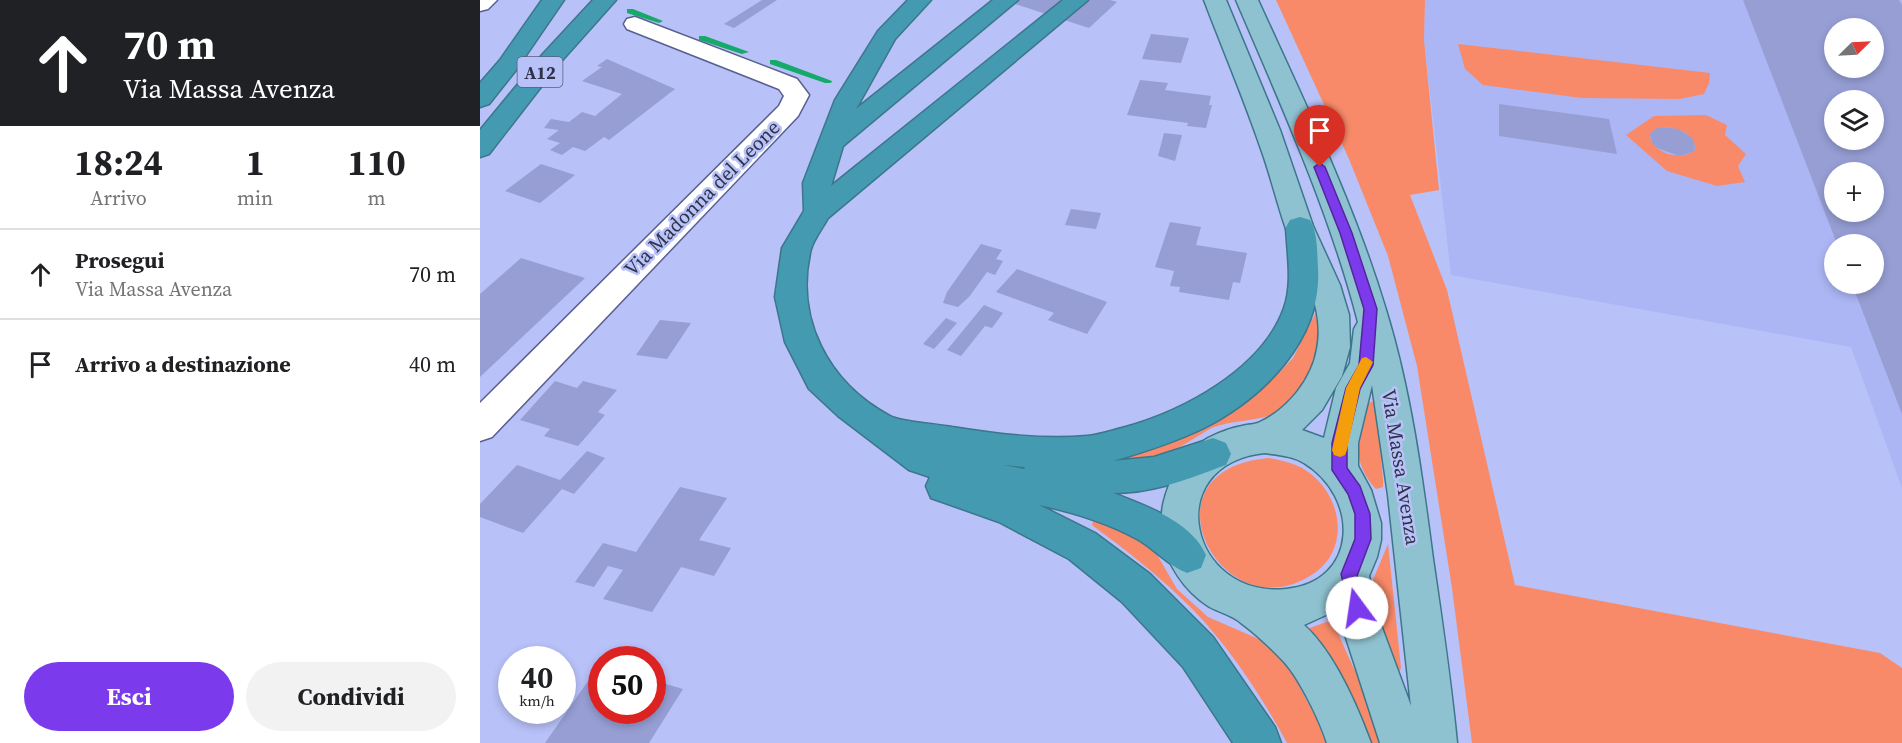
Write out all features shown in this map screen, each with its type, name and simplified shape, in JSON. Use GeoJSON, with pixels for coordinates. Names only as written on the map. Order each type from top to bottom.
{"type":"FeatureCollection","features":[{"type":"Feature","properties":{"kind":"highway"},"geometry":{"type":"LineString","coordinates":[[508,65],[553,0]]}},
{"type":"Feature","properties":{"kind":"highway","name":"A12"},"geometry":{"type":"LineString","coordinates":[[480,99],[508,65],[571,0]]}},
{"type":"Feature","properties":{"kind":"highway","name":"A12"},"geometry":{"type":"LineString","coordinates":[[480,148],[550,60],[605,0]]}},
{"type":"Feature","properties":{"kind":"highway"},"geometry":{"type":"LineString","coordinates":[[818,212],[817,183],[847,100],[880,45],[920,0]]}},
{"type":"Feature","properties":{"kind":"highway"},"geometry":{"type":"LineString","coordinates":[[831,143],[1007,0]]}},
{"type":"Feature","properties":{"kind":"highway"},"geometry":{"type":"LineString","coordinates":[[1077,0],[818,212],[797,248],[790,297],[801,342],[822,379],[880,430],[922,459],[961,472],[1046,490],[1107,508],[1151,527],[1187,555]]}},
{"type":"Feature","properties":{"kind":"highway"},"geometry":{"type":"LineString","coordinates":[[880,430],[1014,450],[1043,453],[1088,452],[1156,433],[1199,414],[1236,392],[1267,363],[1287,334],[1300,305],[1302,279],[1300,227]]}},
{"type":"Feature","properties":{"kind":"highway"},"geometry":{"type":"LineString","coordinates":[[880,430],[979,458],[1046,472],[1091,476],[1118,477],[1168,471],[1213,454]]}},
{"type":"Feature","properties":{"kind":"highway"},"geometry":{"type":"LineString","coordinates":[[880,430],[920,477],[1010,509],[1082,546],[1136,588],[1198,652],[1259,743]]}},
{"type":"Feature","properties":{"kind":"main road"},"geometry":{"type":"LineString","coordinates":[[1215,0],[1283,172],[1300,227],[1327,291],[1333,318],[1335,345],[1331,362],[1315,395],[1292,421],[1265,438]]}},
{"type":"Feature","properties":{"kind":"main road","name":"Via Massa Avenza"},"geometry":{"type":"LineString","coordinates":[[1247,0],[1342,222],[1371,309],[1393,403],[1405,478],[1435,743]]}},
{"type":"Feature","properties":{"kind":"main road"},"geometry":{"type":"LineString","coordinates":[[1340,470],[1340,443],[1346,414],[1353,388],[1366,365],[1369,351],[1371,309]]}},
{"type":"Feature","properties":{"kind":"main road"},"geometry":{"type":"LineString","coordinates":[[1265,438],[1294,442],[1318,453],[1340,470],[1354,490],[1362,514],[1363,539],[1356,564],[1349,574],[1341,584],[1320,600],[1294,608],[1267,609],[1234,600],[1206,581],[1187,555],[1180,526],[1181,498],[1193,473],[1213,454],[1237,442],[1265,438]]}},
{"type":"Feature","properties":{"kind":"main road"},"geometry":{"type":"LineString","coordinates":[[1349,574],[1361,625],[1402,743]]}},
{"type":"Feature","properties":{"kind":"main road"},"geometry":{"type":"LineString","coordinates":[[1250,604],[1300,649],[1339,714],[1349,743]]}},
{"type":"Feature","properties":{"kind":"street"},"geometry":{"type":"LineString","coordinates":[[480,4],[486,0]]}},
{"type":"Feature","properties":{"kind":"street","name":"Via Madonna del Leone"},"geometry":{"type":"LineString","coordinates":[[480,426],[789,110],[797,95],[788,84],[635,24]]}},
{"type":"Feature","properties":{"kind":"shaded area"},"geometry":{"type":"Polygon","coordinates":[[[1276,0],[1425,0],[1424,40],[1439,190],[1410,195],[1447,290],[1515,585],[1880,653],[1902,668],[1902,743],[1472,743],[1452,588],[1417,366],[1388,256],[1349,159],[1276,0]]]}},
{"type":"Feature","properties":{"kind":"shaded area"},"geometry":{"type":"Polygon","coordinates":[[[1425,0],[1902,0],[1902,488],[1851,347],[1451,275],[1424,40],[1425,0]]]}},
{"type":"Feature","properties":{"kind":"shaded area"},"geometry":{"type":"Polygon","coordinates":[[[1458,44],[1710,73],[1709,83],[1704,94],[1680,99],[1582,98],[1483,85],[1465,69],[1458,44]]]}},
{"type":"Feature","properties":{"kind":"shaded area"},"geometry":{"type":"Polygon","coordinates":[[[1706,115],[1727,125],[1725,135],[1746,154],[1738,166],[1745,182],[1717,186],[1667,171],[1626,135],[1654,116],[1706,115]],[[1657,128],[1650,135],[1656,147],[1675,155],[1689,154],[1695,150],[1692,139],[1685,132],[1657,128]]]}},
{"type":"Feature","properties":{"kind":"shaded area"},"geometry":{"type":"Polygon","coordinates":[[[1316,312],[1318,338],[1315,364],[1304,388],[1285,408],[1269,416],[1214,427],[1181,446],[1154,457],[1116,458],[1218,419],[1260,391],[1293,358],[1316,312]]]}},
{"type":"Feature","properties":{"kind":"shaded area"},"geometry":{"type":"Polygon","coordinates":[[[1376,400],[1383,487],[1376,489],[1363,470],[1358,439],[1361,406],[1376,400]]]}},
{"type":"Feature","properties":{"kind":"shaded area"},"geometry":{"type":"Polygon","coordinates":[[[1269,458],[1296,465],[1311,474],[1329,496],[1338,522],[1334,549],[1327,561],[1316,572],[1282,587],[1250,584],[1225,568],[1207,544],[1200,517],[1206,490],[1228,469],[1269,458]]]}},
{"type":"Feature","properties":{"kind":"shaded area"},"geometry":{"type":"Polygon","coordinates":[[[1097,519],[1146,542],[1156,553],[1177,589],[1208,617],[1261,640],[1280,656],[1297,682],[1326,743],[1287,743],[1253,685],[1197,613],[1160,578],[1092,525],[1097,519]]]}},
{"type":"Feature","properties":{"kind":"shaded area"},"geometry":{"type":"Polygon","coordinates":[[[1388,544],[1401,668],[1396,676],[1369,617],[1370,587],[1388,544]]]}},
{"type":"Feature","properties":{"kind":"shaded area"},"geometry":{"type":"Polygon","coordinates":[[[1332,620],[1354,669],[1368,692],[1389,743],[1369,743],[1304,630],[1332,620]]]}},
{"type":"Feature","properties":{"kind":"building"},"geometry":{"type":"Polygon","coordinates":[[[762,0],[777,0],[734,28],[724,24],[762,0]]]}},
{"type":"Feature","properties":{"kind":"building"},"geometry":{"type":"Polygon","coordinates":[[[1003,0],[1110,0],[1117,2],[1089,28],[1003,0]]]}},
{"type":"Feature","properties":{"kind":"building"},"geometry":{"type":"Polygon","coordinates":[[[1743,0],[1899,0],[1902,5],[1902,414],[1856,294],[1884,294],[1884,234],[1833,234],[1829,222],[1884,222],[1884,162],[1824,162],[1824,210],[1743,0]]]}},
{"type":"Feature","properties":{"kind":"building"},"geometry":{"type":"Polygon","coordinates":[[[1151,34],[1189,38],[1181,63],[1142,59],[1151,34]]]}},
{"type":"Feature","properties":{"kind":"building"},"geometry":{"type":"Polygon","coordinates":[[[607,59],[675,89],[609,140],[604,137],[585,151],[573,147],[562,155],[550,150],[560,143],[547,139],[559,130],[544,128],[551,119],[569,122],[582,112],[595,116],[622,94],[582,81],[602,67],[597,66],[607,59]]]}},
{"type":"Feature","properties":{"kind":"building"},"geometry":{"type":"Polygon","coordinates":[[[1140,80],[1168,83],[1165,90],[1211,96],[1209,105],[1212,105],[1206,128],[1187,126],[1188,123],[1127,115],[1140,80]]]}},
{"type":"Feature","properties":{"kind":"building"},"geometry":{"type":"Polygon","coordinates":[[[1499,104],[1609,119],[1617,154],[1499,136],[1499,104]]]}},
{"type":"Feature","properties":{"kind":"building"},"geometry":{"type":"Polygon","coordinates":[[[1657,128],[1678,129],[1690,136],[1694,141],[1695,150],[1679,156],[1657,148],[1652,143],[1650,134],[1657,128]]]}},
{"type":"Feature","properties":{"kind":"building"},"geometry":{"type":"Polygon","coordinates":[[[1164,133],[1182,135],[1175,161],[1158,156],[1164,133]]]}},
{"type":"Feature","properties":{"kind":"building"},"geometry":{"type":"Polygon","coordinates":[[[541,164],[575,175],[540,203],[505,191],[541,164]]]}},
{"type":"Feature","properties":{"kind":"building"},"geometry":{"type":"Polygon","coordinates":[[[1071,209],[1101,213],[1096,229],[1065,225],[1071,209]]]}},
{"type":"Feature","properties":{"kind":"building"},"geometry":{"type":"Polygon","coordinates":[[[1170,222],[1201,227],[1196,245],[1247,253],[1240,283],[1233,282],[1229,300],[1179,292],[1180,287],[1170,286],[1174,271],[1155,267],[1170,222]]]}},
{"type":"Feature","properties":{"kind":"building"},"geometry":{"type":"Polygon","coordinates":[[[981,244],[1002,250],[996,259],[1003,261],[995,275],[987,272],[969,297],[958,307],[943,303],[947,292],[981,244]]]}},
{"type":"Feature","properties":{"kind":"building"},"geometry":{"type":"Polygon","coordinates":[[[521,258],[585,278],[480,377],[480,294],[521,258]]]}},
{"type":"Feature","properties":{"kind":"building"},"geometry":{"type":"Polygon","coordinates":[[[1017,269],[1107,302],[1087,334],[1048,320],[1054,313],[996,292],[1017,269]]]}},
{"type":"Feature","properties":{"kind":"building"},"geometry":{"type":"Polygon","coordinates":[[[984,305],[1003,313],[992,328],[985,326],[961,356],[947,350],[984,305]]]}},
{"type":"Feature","properties":{"kind":"building"},"geometry":{"type":"Polygon","coordinates":[[[946,318],[957,323],[934,349],[923,344],[946,318]]]}},
{"type":"Feature","properties":{"kind":"building"},"geometry":{"type":"Polygon","coordinates":[[[660,320],[691,323],[667,359],[636,355],[660,320]]]}},
{"type":"Feature","properties":{"kind":"building"},"geometry":{"type":"Polygon","coordinates":[[[555,381],[577,388],[583,381],[617,390],[598,412],[605,415],[578,446],[544,436],[550,429],[520,420],[555,381]]]}},
{"type":"Feature","properties":{"kind":"building"},"geometry":{"type":"Polygon","coordinates":[[[587,451],[605,458],[574,494],[562,489],[523,533],[480,517],[480,504],[517,465],[560,480],[587,451]]]}},
{"type":"Feature","properties":{"kind":"building"},"geometry":{"type":"Polygon","coordinates":[[[680,487],[727,498],[699,540],[731,548],[714,576],[681,567],[652,612],[603,599],[623,570],[608,566],[594,587],[575,582],[603,543],[636,552],[680,487]]]}},
{"type":"Feature","properties":{"kind":"building"},"geometry":{"type":"Polygon","coordinates":[[[588,681],[588,724],[661,724],[649,743],[545,743],[558,724],[576,724],[576,698],[588,681]]]}},
{"type":"Feature","properties":{"kind":"building"},"geometry":{"type":"Polygon","coordinates":[[[666,684],[683,689],[666,716],[666,684]]]}},
{"type":"Feature","properties":{"kind":"waterway"},"geometry":{"type":"LineString","coordinates":[[630,11],[659,21]]}},
{"type":"Feature","properties":{"kind":"waterway"},"geometry":{"type":"LineString","coordinates":[[702,38],[745,52]]}},
{"type":"Feature","properties":{"kind":"waterway"},"geometry":{"type":"LineString","coordinates":[[773,62],[828,81]]}},
{"type":"Feature","properties":{"kind":"slow traffic"},"geometry":{"type":"LineString","coordinates":[[1340,450],[1353,388],[1366,362]]}},
{"type":"Feature","properties":{"kind":"route"},"geometry":{"type":"LineString","coordinates":[[1320,167],[1346,233],[1371,309],[1366,365],[1353,388],[1340,443],[1340,470],[1354,490],[1362,514],[1363,539],[1356,564],[1349,574],[1357,608]]}}]}
